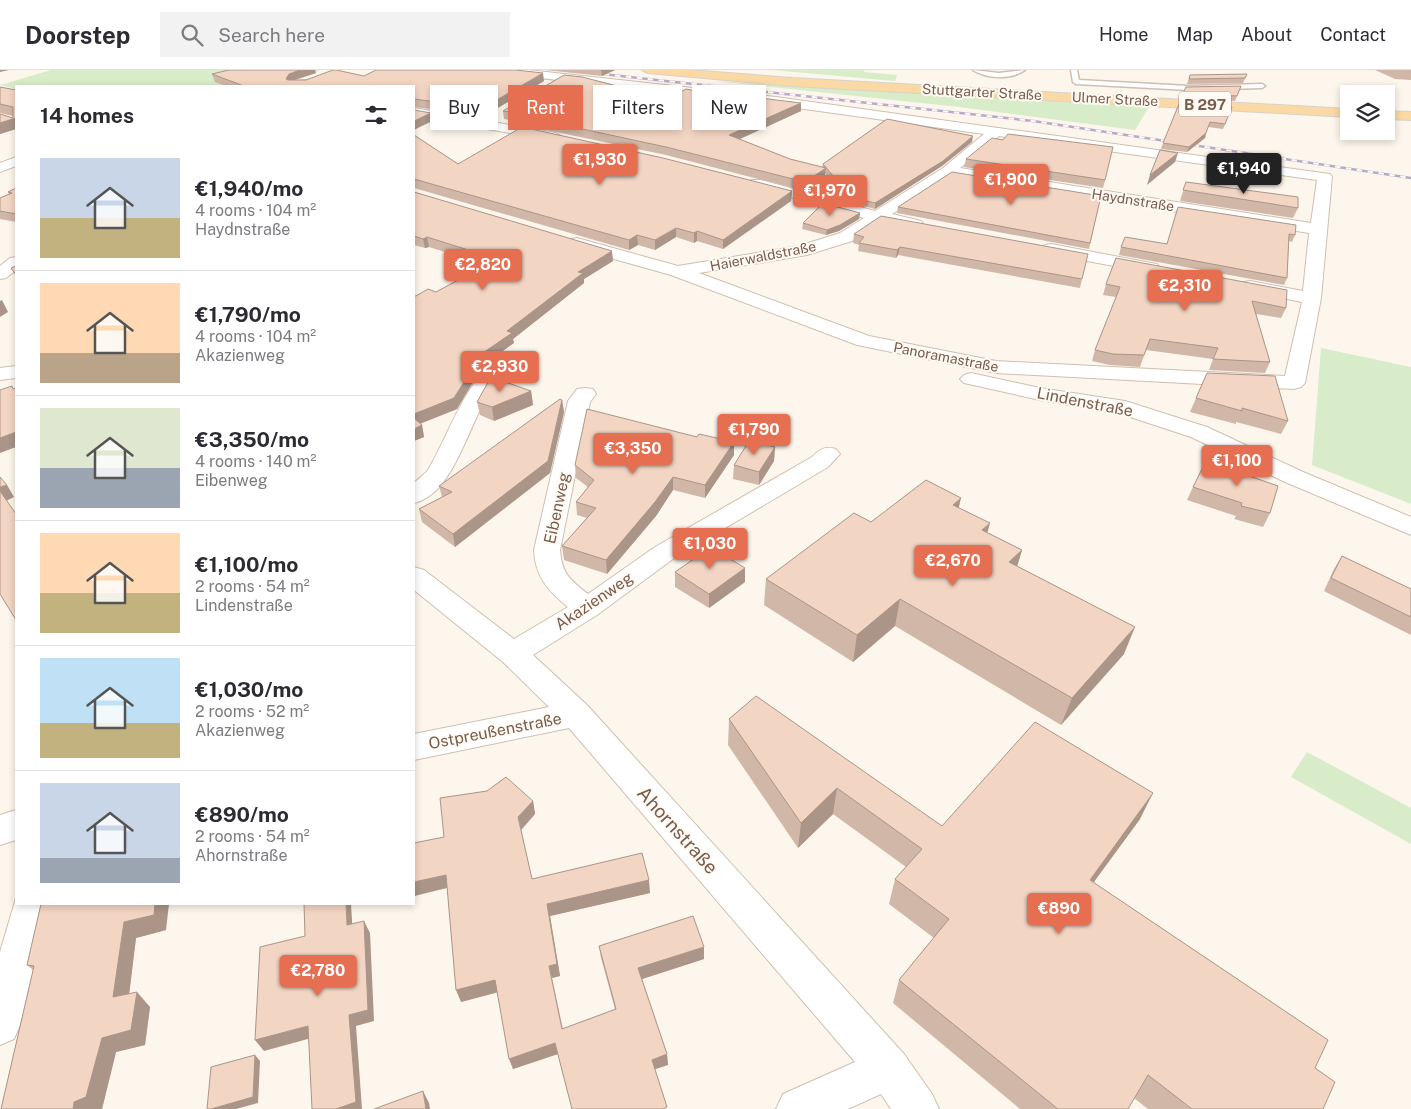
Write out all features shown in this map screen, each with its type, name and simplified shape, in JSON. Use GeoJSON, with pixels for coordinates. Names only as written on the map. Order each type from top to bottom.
{"type":"FeatureCollection","features":[{"type":"Feature","properties":{"kind":"main road","name":"Stuttgarter Straße"},"geometry":{"type":"LineString","coordinates":[[648,70],[1061,96]]}},
{"type":"Feature","properties":{"kind":"main road","name":"Stuttgarter Straße"},"geometry":{"type":"LineString","coordinates":[[669,70],[693,74]]}},
{"type":"Feature","properties":{"kind":"main road","name":"Ulmer Straße"},"geometry":{"type":"LineString","coordinates":[[1061,96],[1340,112]]}},
{"type":"Feature","properties":{"kind":"main road"},"geometry":{"type":"LineString","coordinates":[[1395,115],[1411,116]]}},
{"type":"Feature","properties":{"kind":"street"},"geometry":{"type":"LineString","coordinates":[[496,70],[776,101],[995,132]]}},
{"type":"Feature","properties":{"kind":"street"},"geometry":{"type":"LineString","coordinates":[[549,85],[561,78]]}},
{"type":"Feature","properties":{"kind":"street"},"geometry":{"type":"LineString","coordinates":[[415,112],[430,114]]}},
{"type":"Feature","properties":{"kind":"street"},"geometry":{"type":"LineString","coordinates":[[498,115],[502,113]]}},
{"type":"Feature","properties":{"kind":"street"},"geometry":{"type":"LineString","coordinates":[[498,125],[574,140]]}},
{"type":"Feature","properties":{"kind":"street","name":"Haierwaldstraße"},"geometry":{"type":"LineString","coordinates":[[677,272],[801,251],[846,236],[948,171],[995,132]]}},
{"type":"Feature","properties":{"kind":"street","name":"Panoramastraße"},"geometry":{"type":"LineString","coordinates":[[556,237],[677,272],[864,341],[996,368],[1294,383],[1312,298],[1318,228],[1325,177],[995,132]]}},
{"type":"Feature","properties":{"kind":"street"},"geometry":{"type":"LineString","coordinates":[[0,168],[15,161]]}},
{"type":"Feature","properties":{"kind":"street","name":"Haydnstraße"},"geometry":{"type":"LineString","coordinates":[[948,171],[1318,228]]}},
{"type":"Feature","properties":{"kind":"street"},"geometry":{"type":"LineString","coordinates":[[743,180],[875,216],[933,227]]}},
{"type":"Feature","properties":{"kind":"street"},"geometry":{"type":"LineString","coordinates":[[1040,247],[1167,271]]}},
{"type":"Feature","properties":{"kind":"street"},"geometry":{"type":"LineString","coordinates":[[0,274],[15,263]]}},
{"type":"Feature","properties":{"kind":"street"},"geometry":{"type":"LineString","coordinates":[[1235,283],[1312,298]]}},
{"type":"Feature","properties":{"kind":"street","name":"Lindenstraße"},"geometry":{"type":"LineString","coordinates":[[864,341],[961,376],[1040,394],[1125,408],[1199,432],[1294,478],[1411,526]]}},
{"type":"Feature","properties":{"kind":"street"},"geometry":{"type":"LineString","coordinates":[[415,495],[437,475],[482,387],[502,367]]}},
{"type":"Feature","properties":{"kind":"street","name":"Eibenweg"},"geometry":{"type":"LineString","coordinates":[[585,394],[580,401],[547,550],[547,565],[555,580],[587,608]]}},
{"type":"Feature","properties":{"kind":"street","name":"Akazienweg"},"geometry":{"type":"LineString","coordinates":[[513,654],[587,608],[664,553],[820,462],[828,454]]}},
{"type":"Feature","properties":{"kind":"street","name":"Ahornstraße"},"geometry":{"type":"LineString","coordinates":[[415,577],[513,654],[576,714],[889,1068],[917,1109]]}},
{"type":"Feature","properties":{"kind":"street","name":"Ostpreußenstraße"},"geometry":{"type":"LineString","coordinates":[[415,747],[576,714]]}},
{"type":"Feature","properties":{"kind":"street"},"geometry":{"type":"LineString","coordinates":[[0,830],[15,825]]}},
{"type":"Feature","properties":{"kind":"street"},"geometry":{"type":"LineString","coordinates":[[0,1025],[32,905]]}},
{"type":"Feature","properties":{"kind":"street"},"geometry":{"type":"LineString","coordinates":[[798,1109],[889,1068]]}},
{"type":"Feature","properties":{"kind":"lane"},"geometry":{"type":"LineString","coordinates":[[976,70],[1004,75],[1022,70]]}},
{"type":"Feature","properties":{"kind":"lane"},"geometry":{"type":"LineString","coordinates":[[1074,70],[1076,82],[1189,88],[1262,86]]}},
{"type":"Feature","properties":{"kind":"green space"},"geometry":{"type":"Polygon","coordinates":[[[51,70],[321,70],[278,85],[15,85],[15,89],[0,85],[51,70]]]}},
{"type":"Feature","properties":{"kind":"green space"},"geometry":{"type":"Polygon","coordinates":[[[772,70],[865,70],[863,72],[897,75],[895,81],[772,70]]]}},
{"type":"Feature","properties":{"kind":"green space"},"geometry":{"type":"Polygon","coordinates":[[[714,81],[1149,107],[1135,130],[959,107],[766,87],[766,85],[714,81]]]}},
{"type":"Feature","properties":{"kind":"green space"},"geometry":{"type":"Polygon","coordinates":[[[1321,348],[1411,367],[1411,504],[1312,465],[1321,348]]]}},
{"type":"Feature","properties":{"kind":"green space"},"geometry":{"type":"Polygon","coordinates":[[[1307,752],[1411,808],[1411,844],[1291,777],[1307,752]]]}},
{"type":"Feature","properties":{"kind":"building"},"geometry":{"type":"Polygon","coordinates":[[[229,70],[300,70],[289,74],[286,79],[306,80],[333,70],[364,76],[376,70],[516,70],[543,73],[522,85],[508,85],[508,93],[498,99],[498,85],[430,85],[430,101],[415,99],[415,85],[241,85],[212,74],[229,70]]]}},
{"type":"Feature","properties":{"kind":"building"},"geometry":{"type":"Polygon","coordinates":[[[1247,74],[1245,78],[1189,79],[1190,75],[1247,74]]]}},
{"type":"Feature","properties":{"kind":"building"},"geometry":{"type":"Polygon","coordinates":[[[564,75],[582,77],[613,85],[593,85],[593,130],[682,130],[682,91],[686,89],[692,90],[692,130],[740,130],[729,135],[790,159],[826,168],[805,182],[666,147],[583,129],[583,85],[547,85],[564,75]]]}},
{"type":"Feature","properties":{"kind":"building"},"geometry":{"type":"Polygon","coordinates":[[[1241,86],[1237,96],[1183,93],[1186,87],[1241,86]]]}},
{"type":"Feature","properties":{"kind":"building"},"geometry":{"type":"Polygon","coordinates":[[[0,87],[15,90],[15,118],[0,123],[0,114],[13,118],[13,107],[0,104],[0,87]]]}},
{"type":"Feature","properties":{"kind":"building"},"geometry":{"type":"Polygon","coordinates":[[[766,99],[801,103],[766,119],[766,99]]]}},
{"type":"Feature","properties":{"kind":"building"},"geometry":{"type":"Polygon","coordinates":[[[1179,104],[1232,107],[1225,124],[1210,122],[1206,133],[1189,147],[1163,143],[1179,104]]]}},
{"type":"Feature","properties":{"kind":"building"},"geometry":{"type":"Polygon","coordinates":[[[415,110],[430,113],[430,113],[415,121],[415,110]]]}},
{"type":"Feature","properties":{"kind":"building"},"geometry":{"type":"Polygon","coordinates":[[[887,119],[973,136],[943,161],[875,203],[833,193],[841,185],[823,164],[887,119]]]}},
{"type":"Feature","properties":{"kind":"building"},"geometry":{"type":"Polygon","coordinates":[[[517,130],[536,130],[663,158],[792,191],[723,240],[697,231],[694,233],[676,228],[655,240],[637,235],[629,240],[415,179],[415,136],[458,164],[517,130]]]}},
{"type":"Feature","properties":{"kind":"building"},"geometry":{"type":"Polygon","coordinates":[[[1008,134],[1113,147],[1105,180],[966,159],[992,138],[1003,140],[1008,134]]]}},
{"type":"Feature","properties":{"kind":"building"},"geometry":{"type":"Polygon","coordinates":[[[1160,150],[1178,153],[1150,175],[1160,150]]]}},
{"type":"Feature","properties":{"kind":"building"},"geometry":{"type":"Polygon","coordinates":[[[952,172],[1101,196],[1090,243],[898,207],[952,172]]]}},
{"type":"Feature","properties":{"kind":"building"},"geometry":{"type":"Polygon","coordinates":[[[1186,182],[1298,197],[1298,208],[1183,190],[1186,182]]]}},
{"type":"Feature","properties":{"kind":"building"},"geometry":{"type":"Polygon","coordinates":[[[15,188],[15,214],[0,211],[0,198],[12,193],[8,192],[15,188]]]}},
{"type":"Feature","properties":{"kind":"building"},"geometry":{"type":"Polygon","coordinates":[[[415,192],[612,251],[578,272],[583,273],[507,331],[512,333],[461,368],[471,371],[454,398],[415,414],[415,296],[428,289],[436,292],[497,259],[427,237],[423,239],[415,236],[415,192]]]}},
{"type":"Feature","properties":{"kind":"building"},"geometry":{"type":"Polygon","coordinates":[[[823,203],[860,213],[840,225],[827,230],[803,223],[823,203]]]}},
{"type":"Feature","properties":{"kind":"building"},"geometry":{"type":"Polygon","coordinates":[[[1178,207],[1296,225],[1295,235],[1289,234],[1287,278],[1121,247],[1125,237],[1167,244],[1178,207]]]}},
{"type":"Feature","properties":{"kind":"building"},"geometry":{"type":"Polygon","coordinates":[[[881,216],[1088,254],[1082,279],[900,247],[897,250],[859,243],[864,237],[854,234],[881,216]]]}},
{"type":"Feature","properties":{"kind":"building"},"geometry":{"type":"Polygon","coordinates":[[[1116,258],[1287,290],[1286,308],[1252,301],[1270,362],[1213,359],[1218,348],[1150,339],[1144,355],[1113,354],[1095,350],[1120,287],[1106,284],[1116,258]]]}},
{"type":"Feature","properties":{"kind":"building"},"geometry":{"type":"Polygon","coordinates":[[[1207,373],[1275,376],[1288,421],[1196,398],[1207,373]]]}},
{"type":"Feature","properties":{"kind":"building"},"geometry":{"type":"Polygon","coordinates":[[[491,377],[531,391],[492,407],[477,402],[491,377]]]}},
{"type":"Feature","properties":{"kind":"building"},"geometry":{"type":"Polygon","coordinates":[[[12,386],[13,389],[15,388],[15,432],[0,438],[0,390],[12,386]]]}},
{"type":"Feature","properties":{"kind":"building"},"geometry":{"type":"Polygon","coordinates":[[[560,399],[562,400],[548,461],[453,534],[419,509],[452,492],[439,486],[560,399]]]}},
{"type":"Feature","properties":{"kind":"building"},"geometry":{"type":"Polygon","coordinates":[[[587,409],[697,437],[699,434],[734,442],[705,485],[673,477],[655,502],[606,560],[562,546],[596,508],[576,502],[594,480],[575,465],[587,409]]]}},
{"type":"Feature","properties":{"kind":"building"},"geometry":{"type":"Polygon","coordinates":[[[415,419],[422,425],[415,428],[415,419]]]}},
{"type":"Feature","properties":{"kind":"building"},"geometry":{"type":"Polygon","coordinates":[[[749,441],[775,447],[759,472],[734,465],[749,441]]]}},
{"type":"Feature","properties":{"kind":"building"},"geometry":{"type":"Polygon","coordinates":[[[1206,461],[1278,486],[1270,513],[1241,506],[1242,503],[1193,487],[1206,461]]]}},
{"type":"Feature","properties":{"kind":"building"},"geometry":{"type":"Polygon","coordinates":[[[0,477],[7,485],[0,487],[0,477]]]}},
{"type":"Feature","properties":{"kind":"building"},"geometry":{"type":"Polygon","coordinates":[[[926,480],[961,498],[953,505],[990,523],[982,530],[1022,550],[1009,562],[1135,627],[1072,698],[900,599],[857,635],[766,579],[854,513],[871,522],[926,480]]]}},
{"type":"Feature","properties":{"kind":"building"},"geometry":{"type":"Polygon","coordinates":[[[0,491],[15,513],[15,618],[0,594],[0,491]]]}},
{"type":"Feature","properties":{"kind":"building"},"geometry":{"type":"Polygon","coordinates":[[[711,547],[745,568],[709,594],[675,572],[711,547]]]}},
{"type":"Feature","properties":{"kind":"building"},"geometry":{"type":"Polygon","coordinates":[[[1342,556],[1411,589],[1411,617],[1331,578],[1342,556]]]}},
{"type":"Feature","properties":{"kind":"building"},"geometry":{"type":"Polygon","coordinates":[[[756,696],[942,826],[1035,722],[1153,793],[1090,880],[1328,1040],[1315,1068],[1335,1082],[1323,1109],[1192,1109],[1148,1075],[1128,1109],[1058,1109],[899,980],[949,919],[895,879],[922,849],[837,788],[801,823],[729,719],[756,696]]]}},
{"type":"Feature","properties":{"kind":"building"},"geometry":{"type":"Polygon","coordinates":[[[506,777],[533,801],[518,817],[532,879],[642,853],[649,880],[547,904],[557,964],[549,966],[562,1029],[616,1009],[599,946],[693,916],[704,947],[638,968],[667,1054],[652,1060],[667,1107],[663,1109],[572,1109],[555,1043],[509,1059],[495,980],[456,990],[446,875],[415,882],[415,843],[444,837],[440,798],[487,791],[506,777]]]}},
{"type":"Feature","properties":{"kind":"building"},"geometry":{"type":"Polygon","coordinates":[[[41,905],[155,905],[154,915],[124,922],[113,997],[137,992],[131,1030],[102,1038],[86,1097],[74,1102],[73,1109],[1,1109],[34,966],[27,965],[41,905]]]}},
{"type":"Feature","properties":{"kind":"building"},"geometry":{"type":"Polygon","coordinates":[[[304,905],[346,905],[347,925],[364,921],[368,1010],[349,1015],[356,1102],[336,1109],[312,1109],[308,1026],[255,1040],[260,947],[305,936],[304,905]]]}},
{"type":"Feature","properties":{"kind":"building"},"geometry":{"type":"Polygon","coordinates":[[[255,1055],[253,1097],[207,1109],[211,1067],[255,1055]]]}},
{"type":"Feature","properties":{"kind":"building"},"geometry":{"type":"Polygon","coordinates":[[[423,1091],[426,1109],[374,1109],[423,1091]]]}},
{"type":"Feature","properties":{"kind":"railway"},"geometry":{"type":"LineString","coordinates":[[593,73],[1033,121],[1411,178]]}}]}
